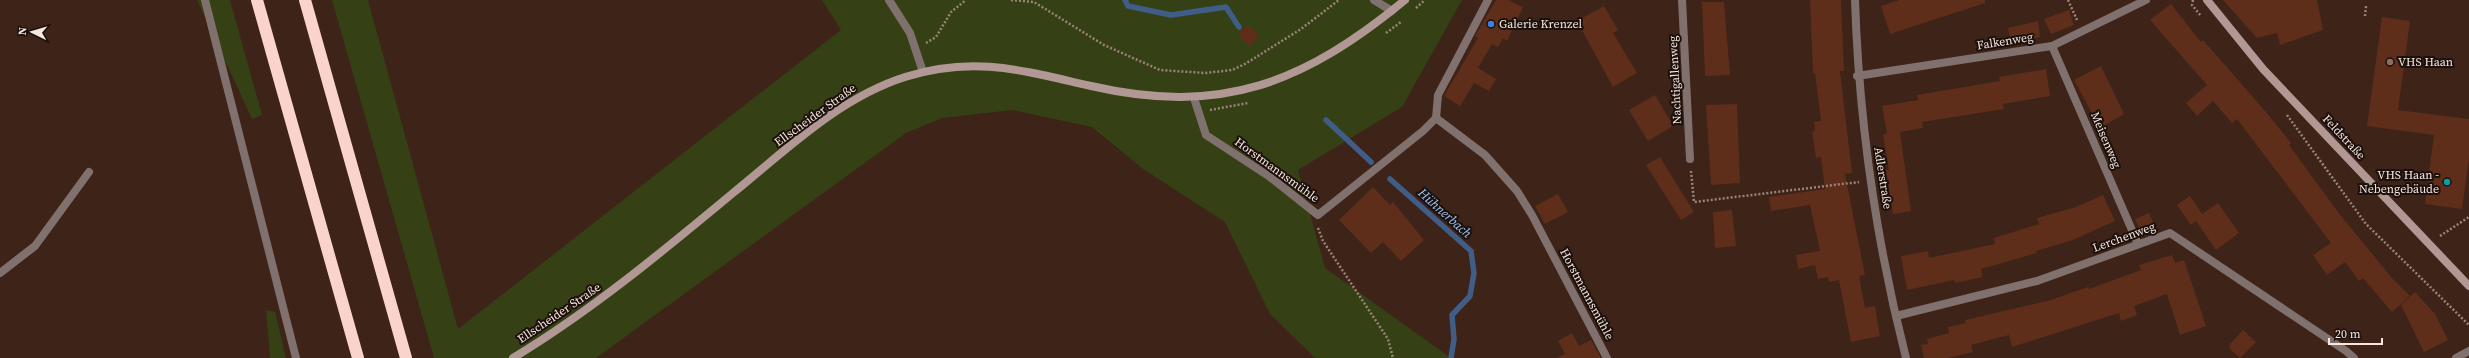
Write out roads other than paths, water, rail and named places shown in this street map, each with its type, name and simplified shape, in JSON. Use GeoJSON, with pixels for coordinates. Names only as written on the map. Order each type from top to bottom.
{"type":"FeatureCollection","features":[{"type":"Feature","properties":{"kind":"highway"},"geometry":{"type":"LineString","coordinates":[[257,0],[358,358]]}},
{"type":"Feature","properties":{"kind":"highway"},"geometry":{"type":"LineString","coordinates":[[305,0],[406,356]]}},
{"type":"Feature","properties":{"kind":"street"},"geometry":{"type":"LineString","coordinates":[[205,0],[296,358]]}},
{"type":"Feature","properties":{"kind":"street"},"geometry":{"type":"LineString","coordinates":[[889,0],[910,33],[923,72]]}},
{"type":"Feature","properties":{"kind":"street"},"geometry":{"type":"LineString","coordinates":[[1374,0],[1392,11]]}},
{"type":"Feature","properties":{"kind":"street","name":"Ellscheider Straße"},"geometry":{"type":"LineString","coordinates":[[513,358],[566,325],[615,289],[834,113],[880,86],[923,72],[961,66],[999,67],[1040,73],[1134,95],[1194,98],[1251,88],[1299,70],[1347,44],[1406,0]]}},
{"type":"Feature","properties":{"kind":"street"},"geometry":{"type":"LineString","coordinates":[[1436,118],[1438,94],[1488,0]]}},
{"type":"Feature","properties":{"kind":"street","name":"Nachtigallenweg"},"geometry":{"type":"LineString","coordinates":[[1682,0],[1690,159]]}},
{"type":"Feature","properties":{"kind":"street","name":"Adlerstraße"},"geometry":{"type":"LineString","coordinates":[[1855,0],[1857,76],[1870,181],[1896,316],[1906,358]]}},
{"type":"Feature","properties":{"kind":"street","name":"Falkenweg"},"geometry":{"type":"LineString","coordinates":[[1857,76],[2052,46],[2146,0]]}},
{"type":"Feature","properties":{"kind":"street","name":"Feldstraße"},"geometry":{"type":"LineString","coordinates":[[2207,0],[2263,69],[2469,286]]}},
{"type":"Feature","properties":{"kind":"street","name":"Meisenweg"},"geometry":{"type":"LineString","coordinates":[[2052,46],[2138,244]]}},
{"type":"Feature","properties":{"kind":"street","name":"Horstmannsmühle"},"geometry":{"type":"LineString","coordinates":[[1194,98],[1206,135],[1270,177],[1318,215],[1423,131],[1436,118],[1486,155],[1517,191],[1532,215],[1607,358]]}},
{"type":"Feature","properties":{"kind":"street"},"geometry":{"type":"LineString","coordinates":[[0,273],[35,246],[89,172]]}},
{"type":"Feature","properties":{"kind":"street","name":"Lerchenweg"},"geometry":{"type":"LineString","coordinates":[[1896,316],[2037,281],[2170,233],[2346,351],[2354,358]]}},
{"type":"Feature","properties":{"kind":"street"},"geometry":{"type":"LineString","coordinates":[[2456,358],[2469,351]]}},
{"type":"Feature","properties":{"kind":"waterway","name":"Hühnerbach"},"geometry":{"type":"LineString","coordinates":[[1125,0],[1128,6],[1171,15],[1226,7],[1239,27]]}},
{"type":"Feature","properties":{"kind":"waterway","name":"Hühnerbach"},"geometry":{"type":"LineString","coordinates":[[1326,120],[1371,162]]}},
{"type":"Feature","properties":{"kind":"waterway","name":"Hühnerbach"},"geometry":{"type":"LineString","coordinates":[[1390,179],[1471,251],[1474,273],[1470,296],[1452,315],[1454,339],[1451,358]]}},
{"type":"Feature","properties":{"kind":"place","name":"Galerie Krenzel"},"geometry":{"type":"Point","coordinates":[1491,24]}},
{"type":"Feature","properties":{"kind":"place","name":"VHS Haan"},"geometry":{"type":"Point","coordinates":[2390,62]}},
{"type":"Feature","properties":{"kind":"place","name":"VHS Haan - Nebengebäude"},"geometry":{"type":"Point","coordinates":[2447,182]}}]}
